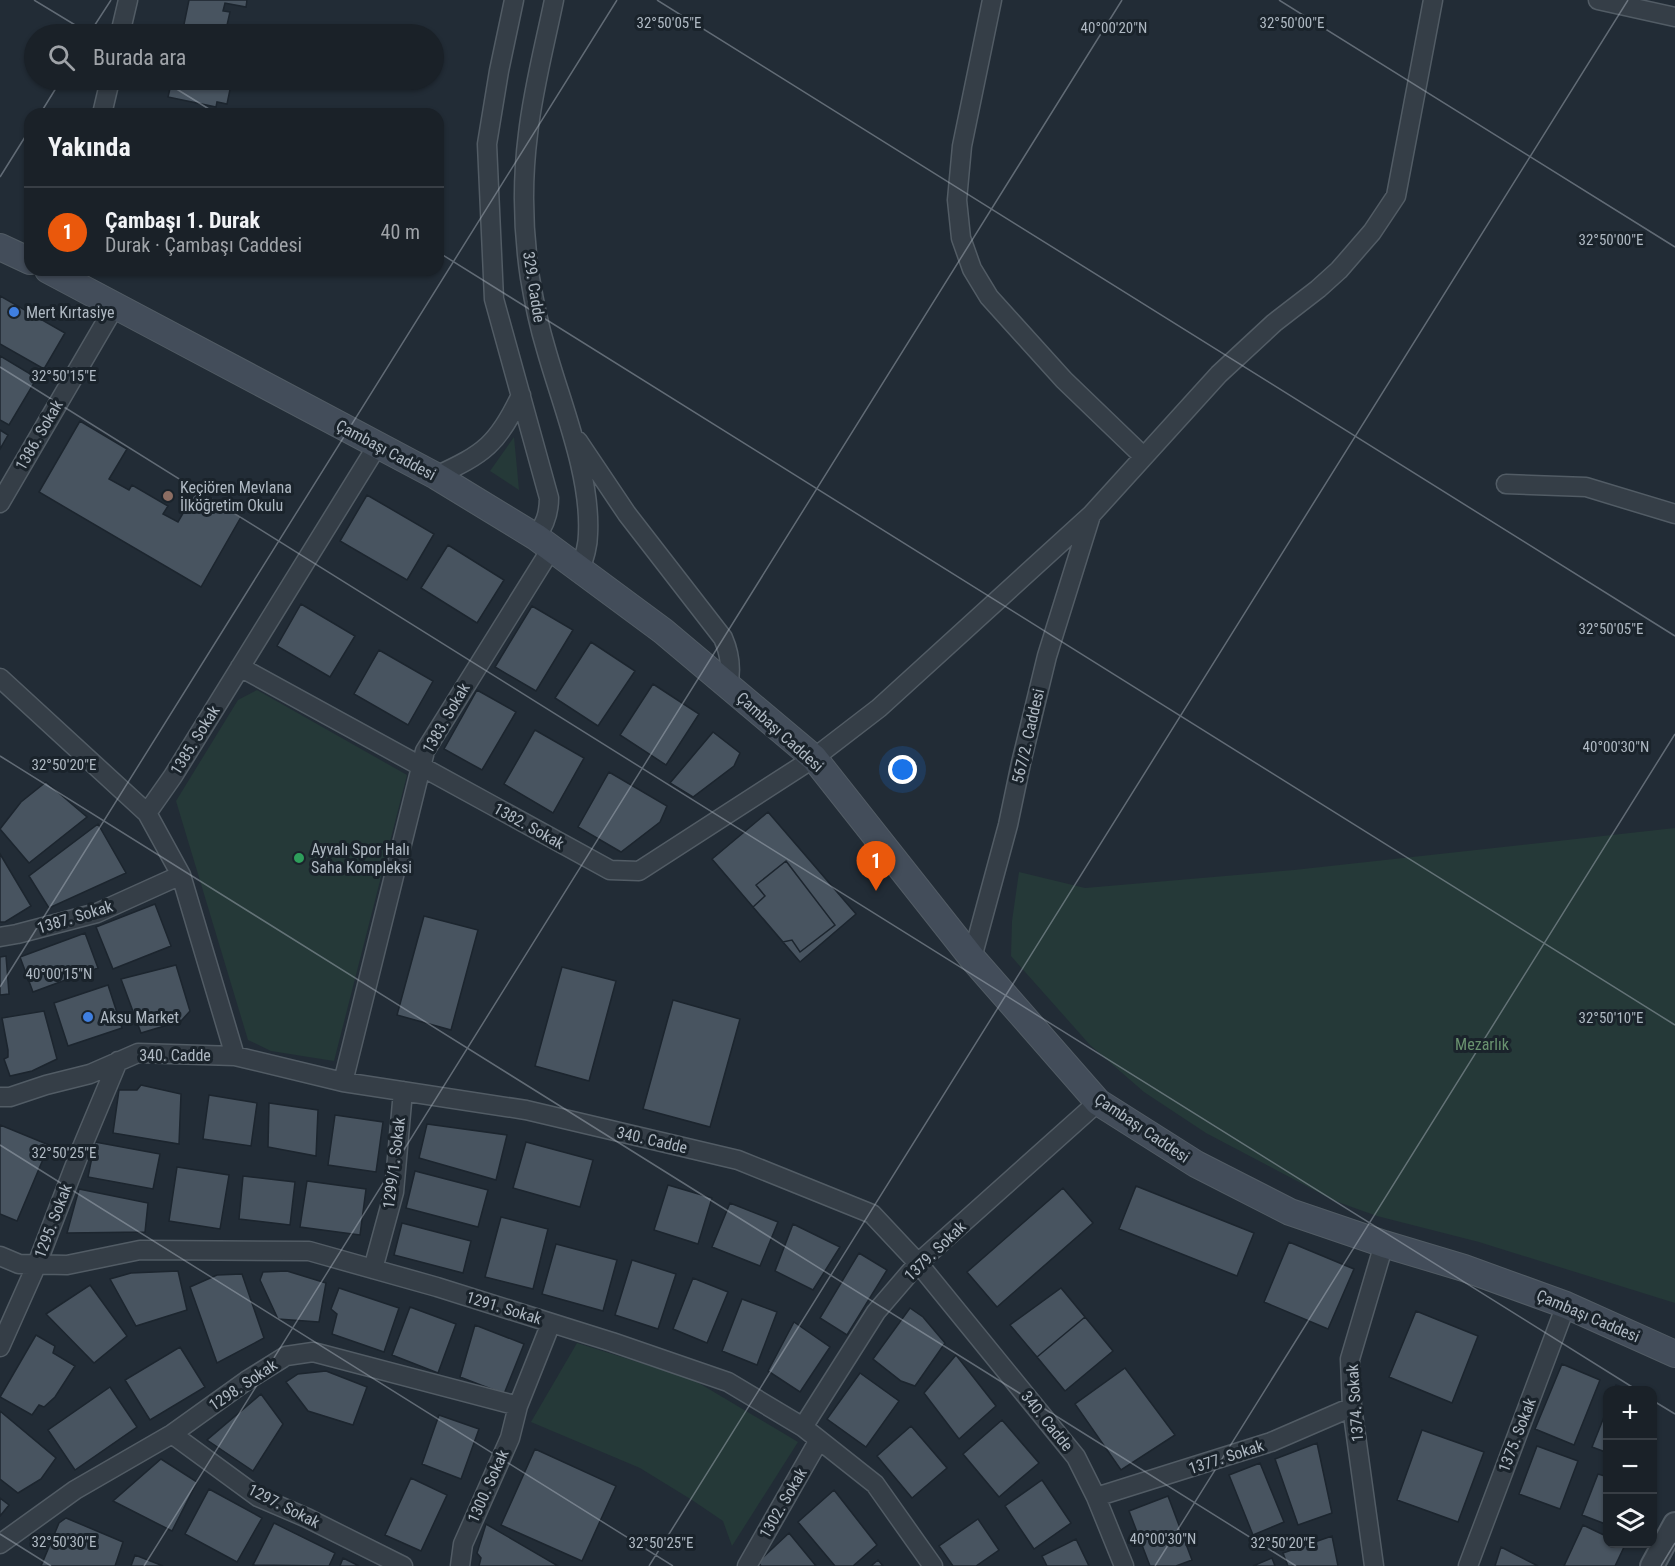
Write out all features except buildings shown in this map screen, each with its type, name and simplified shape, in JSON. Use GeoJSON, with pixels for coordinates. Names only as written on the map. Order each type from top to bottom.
{"type":"FeatureCollection","features":[{"type":"Feature","properties":{"kind":"main road"},"geometry":{"type":"LineString","coordinates":[[0,247],[24,258]]}},
{"type":"Feature","properties":{"kind":"main road","name":"Çambaşı Caddesi"},"geometry":{"type":"LineString","coordinates":[[65,276],[115,306],[435,476],[543,543],[663,630],[814,758],[972,958],[1098,1102],[1196,1164],[1290,1212],[1464,1268],[1566,1305],[1675,1354]]}},
{"type":"Feature","properties":{"kind":"street"},"geometry":{"type":"LineString","coordinates":[[122,24],[128,0]]}},
{"type":"Feature","properties":{"kind":"street"},"geometry":{"type":"LineString","coordinates":[[514,0],[487,144],[494,299],[549,498],[543,543]]}},
{"type":"Feature","properties":{"kind":"street","name":"329. Cadde"},"geometry":{"type":"LineString","coordinates":[[554,0],[530,116],[524,200],[530,279],[546,349],[578,458],[588,518],[586,554],[580,570]]}},
{"type":"Feature","properties":{"kind":"street"},"geometry":{"type":"LineString","coordinates":[[992,0],[962,146],[957,201],[962,238],[968,259],[989,297],[1064,380],[1143,456]]}},
{"type":"Feature","properties":{"kind":"street","name":"1382. Sokak"},"geometry":{"type":"LineString","coordinates":[[240,667],[610,870],[639,872],[814,758],[879,708],[1091,515],[1143,456],[1240,354],[1339,270],[1365,241],[1396,196],[1433,0]]}},
{"type":"Feature","properties":{"kind":"street"},"geometry":{"type":"LineString","coordinates":[[1598,0],[1675,17]]}},
{"type":"Feature","properties":{"kind":"street"},"geometry":{"type":"LineString","coordinates":[[103,108],[108,90]]}},
{"type":"Feature","properties":{"kind":"street","name":"1386. Sokak"},"geometry":{"type":"LineString","coordinates":[[0,503],[115,306]]}},
{"type":"Feature","properties":{"kind":"street"},"geometry":{"type":"LineString","coordinates":[[435,476],[466,463],[496,438],[508,421],[521,395]]}},
{"type":"Feature","properties":{"kind":"street"},"geometry":{"type":"LineString","coordinates":[[571,430],[612,494],[723,638],[730,657],[728,686]]}},
{"type":"Feature","properties":{"kind":"street","name":"1385. Sokak"},"geometry":{"type":"LineString","coordinates":[[147,813],[173,776],[378,446]]}},
{"type":"Feature","properties":{"kind":"street"},"geometry":{"type":"LineString","coordinates":[[1506,484],[1586,487],[1675,514]]}},
{"type":"Feature","properties":{"kind":"street","name":"567/2. Caddesi"},"geometry":{"type":"LineString","coordinates":[[972,958],[1008,825],[1047,656],[1091,515]]}},
{"type":"Feature","properties":{"kind":"street","name":"1383. Sokak"},"geometry":{"type":"LineString","coordinates":[[343,1082],[424,751],[543,543]]}},
{"type":"Feature","properties":{"kind":"street"},"geometry":{"type":"LineString","coordinates":[[0,678],[147,813],[181,875],[235,1056]]}},
{"type":"Feature","properties":{"kind":"street","name":"1387. Sokak"},"geometry":{"type":"LineString","coordinates":[[0,937],[97,913],[181,875]]}},
{"type":"Feature","properties":{"kind":"street","name":"340. Cadde"},"geometry":{"type":"LineString","coordinates":[[0,1097],[10,1097],[90,1074],[138,1053],[235,1056],[343,1082],[526,1110],[738,1160],[872,1214],[918,1263],[1076,1457],[1096,1497],[1124,1566]]}},
{"type":"Feature","properties":{"kind":"street","name":"1295. Sokak"},"geometry":{"type":"LineString","coordinates":[[0,1347],[37,1264],[118,1061]]}},
{"type":"Feature","properties":{"kind":"street","name":"1299/1. Sokak"},"geometry":{"type":"LineString","coordinates":[[373,1269],[394,1192],[403,1091]]}},
{"type":"Feature","properties":{"kind":"street","name":"1379. Sokak"},"geometry":{"type":"LineString","coordinates":[[803,1427],[876,1312],[918,1263],[1098,1102]]}},
{"type":"Feature","properties":{"kind":"street","name":"1374. Sokak"},"geometry":{"type":"LineString","coordinates":[[1374,1566],[1352,1407],[1350,1359],[1384,1244]]}},
{"type":"Feature","properties":{"kind":"street","name":"1291. Sokak"},"geometry":{"type":"LineString","coordinates":[[0,1256],[19,1264],[67,1265],[140,1250],[309,1251],[612,1342],[728,1382],[803,1427],[875,1484],[933,1566]]}},
{"type":"Feature","properties":{"kind":"street","name":"1375. Sokak"},"geometry":{"type":"LineString","coordinates":[[1468,1566],[1566,1305]]}},
{"type":"Feature","properties":{"kind":"street","name":"1300. Sokak"},"geometry":{"type":"LineString","coordinates":[[460,1566],[462,1544],[510,1438],[518,1406],[551,1323]]}},
{"type":"Feature","properties":{"kind":"street","name":"1298. Sokak"},"geometry":{"type":"LineString","coordinates":[[0,1544],[75,1490],[172,1434],[246,1381],[286,1356],[313,1352],[518,1406]]}},
{"type":"Feature","properties":{"kind":"street","name":"1377. Sokak"},"geometry":{"type":"LineString","coordinates":[[1096,1497],[1271,1442],[1352,1407]]}},
{"type":"Feature","properties":{"kind":"street","name":"1297. Sokak"},"geometry":{"type":"LineString","coordinates":[[172,1434],[258,1497],[307,1518],[403,1566]]}},
{"type":"Feature","properties":{"kind":"street","name":"1302. Sokak"},"geometry":{"type":"LineString","coordinates":[[747,1566],[819,1440]]}},
{"type":"Feature","properties":{"kind":"street"},"geometry":{"type":"LineString","coordinates":[[1652,1566],[1673,1530]]}},
{"type":"Feature","properties":{"kind":"green space"},"geometry":{"type":"Polygon","coordinates":[[[514,437],[519,490],[490,471],[514,437]]]}},
{"type":"Feature","properties":{"kind":"green space"},"geometry":{"type":"Polygon","coordinates":[[[257,690],[407,775],[334,1061],[271,1051],[248,1040],[176,801],[238,700],[257,690]]]}},
{"type":"Feature","properties":{"kind":"green space","name":"Mezarlık"},"geometry":{"type":"Polygon","coordinates":[[[1675,828],[1675,1303],[1479,1242],[1377,1216],[1335,1201],[1206,1133],[1144,1092],[1090,1045],[1011,956],[1012,921],[1019,872],[1085,888],[1294,870],[1675,828]]]}},
{"type":"Feature","properties":{"kind":"green space"},"geometry":{"type":"Polygon","coordinates":[[[577,1343],[692,1379],[798,1442],[732,1546],[723,1521],[692,1500],[640,1468],[531,1422],[577,1343]]]}},
{"type":"Feature","properties":{"kind":"place","name":"Mert Kırtasiye"},"geometry":{"type":"Point","coordinates":[14,312]}},
{"type":"Feature","properties":{"kind":"place","name":"Keçiören Mevlana İlköğretim Okulu"},"geometry":{"type":"Point","coordinates":[168,496]}},
{"type":"Feature","properties":{"kind":"place","name":"Ayvalı Spor Halı Saha Kompleksi"},"geometry":{"type":"Point","coordinates":[299,858]}},
{"type":"Feature","properties":{"kind":"place","name":"Çambaşı 1. Durak"},"geometry":{"type":"Point","coordinates":[876,891]}},
{"type":"Feature","properties":{"kind":"place","name":"Aksu Market"},"geometry":{"type":"Point","coordinates":[88,1017]}}]}
